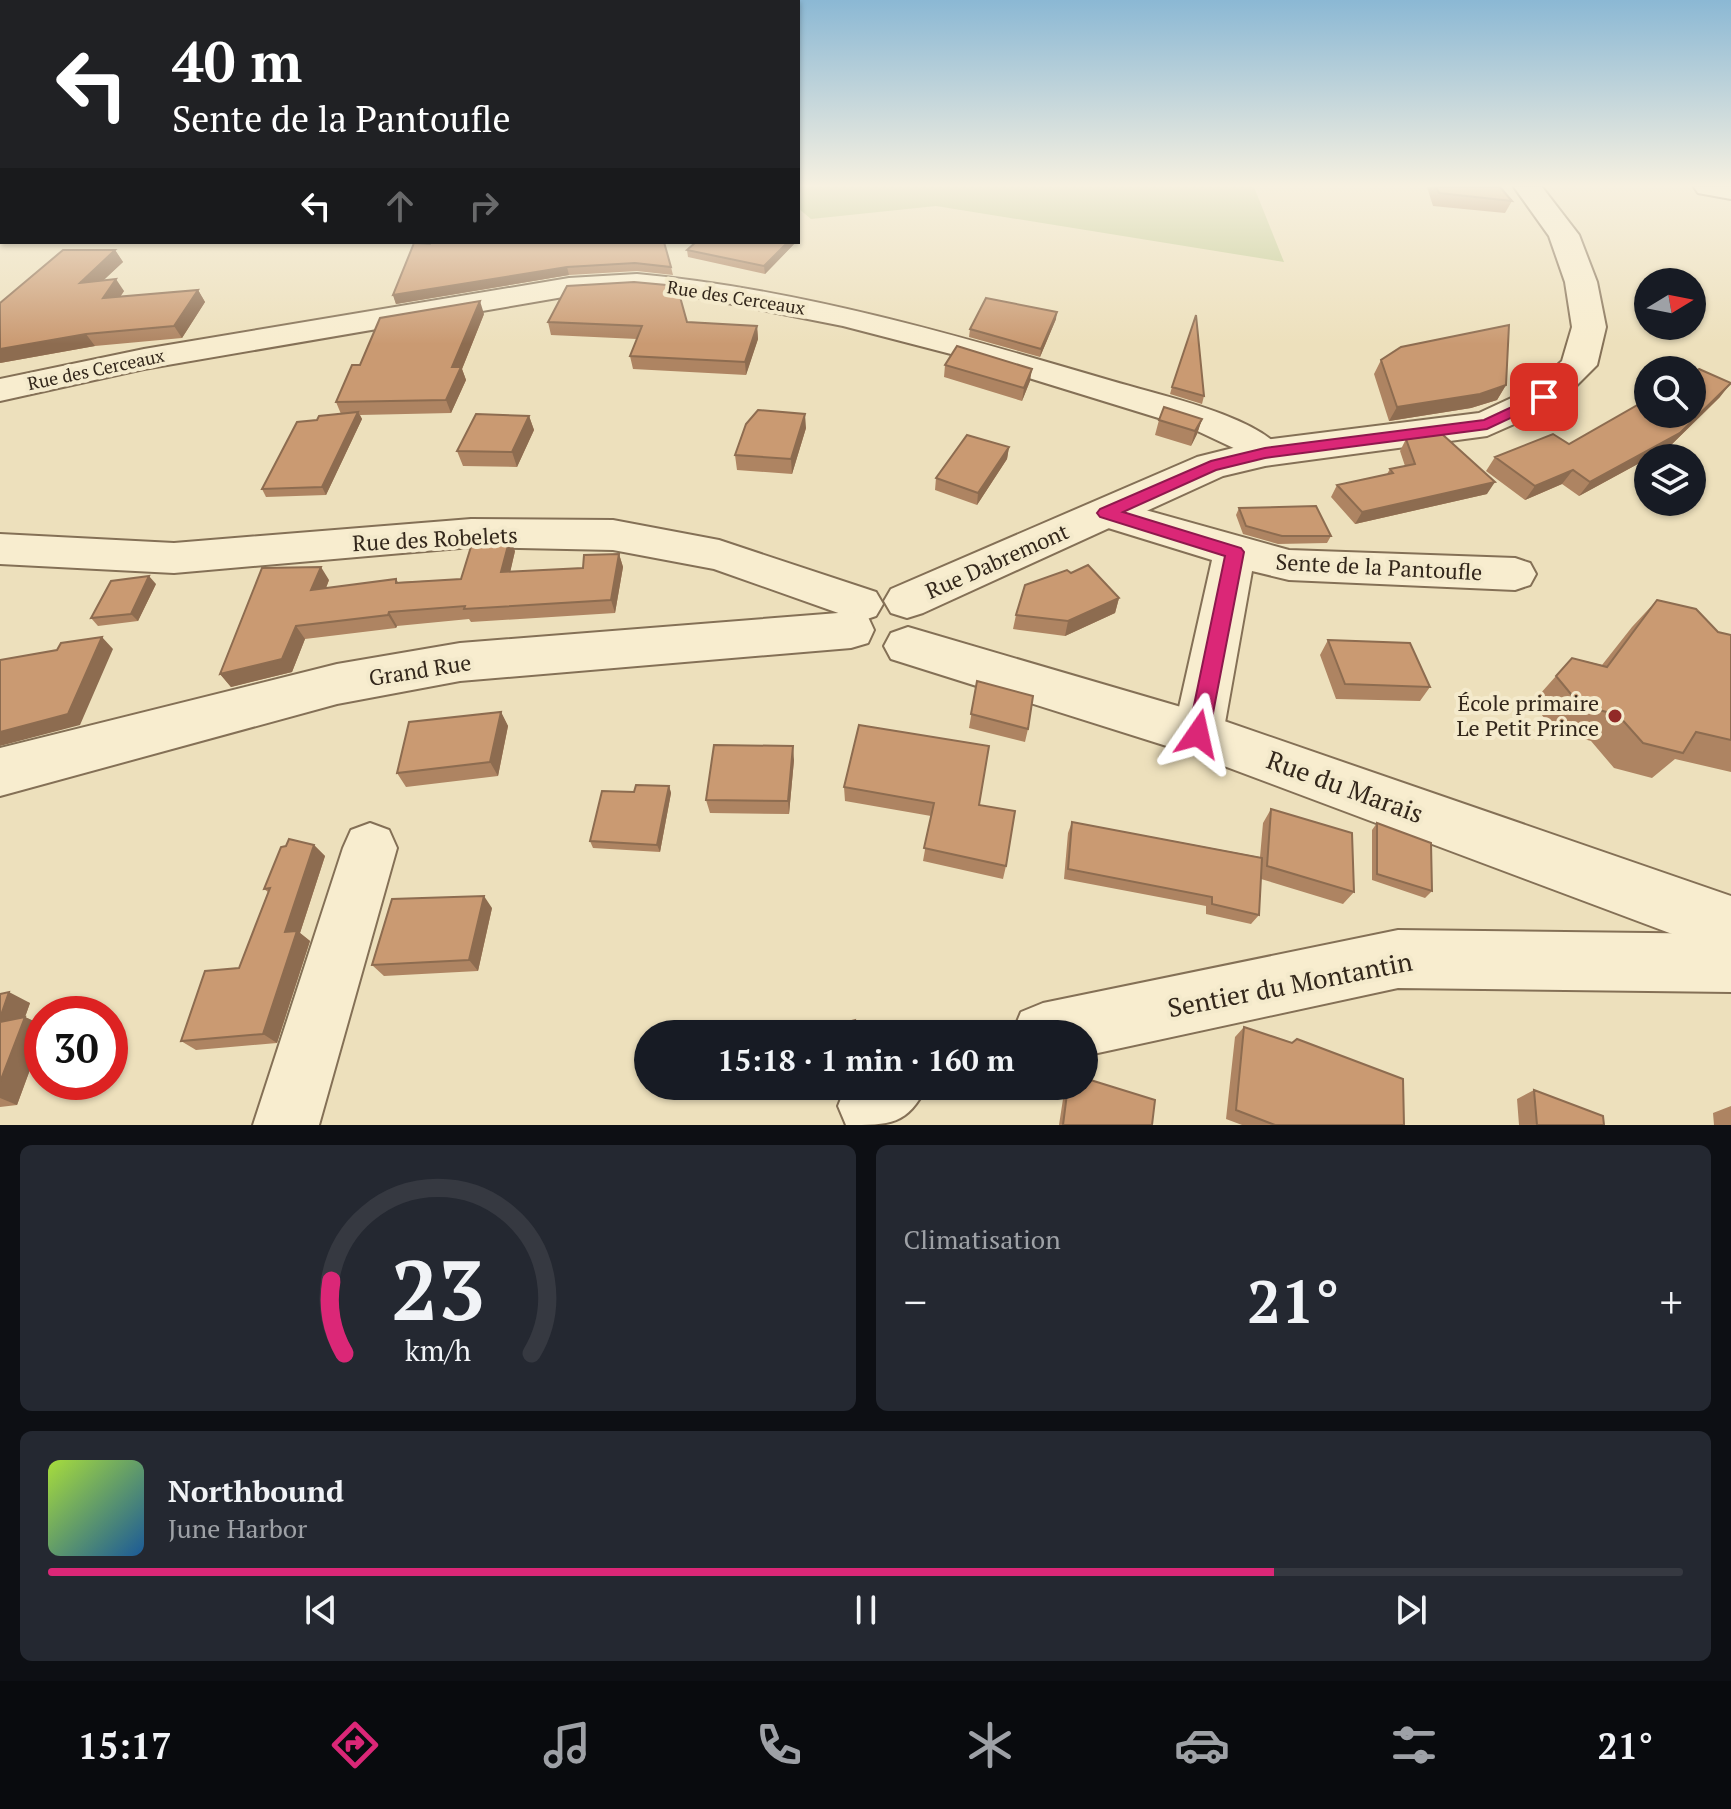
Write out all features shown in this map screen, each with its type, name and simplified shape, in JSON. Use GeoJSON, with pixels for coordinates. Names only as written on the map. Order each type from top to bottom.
{"type":"FeatureCollection","features":[{"type":"Feature","properties":{"kind":"street","name":"Rue Dabremont"},"geometry":{"type":"LineString","coordinates":[[908,624],[1106,513],[1211,466],[1265,453],[1487,424],[1544,397],[1579,365],[1589,327],[1581,282],[1566,240]]}},
{"type":"Feature","properties":{"kind":"street","name":"Rue des Cerceaux"},"geometry":{"type":"LineString","coordinates":[[0,390],[144,359],[569,287],[637,283],[757,298],[963,347],[1204,420],[1253,443],[1265,453]]}},
{"type":"Feature","properties":{"kind":"street","name":"Sente de la Pantoufle"},"geometry":{"type":"LineString","coordinates":[[1106,513],[1289,565],[1515,574]]}},
{"type":"Feature","properties":{"kind":"street","name":"Rue des Robelets"},"geometry":{"type":"LineString","coordinates":[[0,549],[174,558],[471,533],[613,535],[719,555],[856,617]]}},
{"type":"Feature","properties":{"kind":"street"},"geometry":{"type":"LineString","coordinates":[[1198,734],[1235,552]]}},
{"type":"Feature","properties":{"kind":"street"},"geometry":{"type":"LineString","coordinates":[[856,617],[863,646],[874,650],[898,651],[908,624]]}},
{"type":"Feature","properties":{"kind":"street","name":"Grand Rue"},"geometry":{"type":"LineString","coordinates":[[0,772],[337,684],[460,662],[856,617]]}},
{"type":"Feature","properties":{"kind":"street","name":"Rue du Marais"},"geometry":{"type":"LineString","coordinates":[[908,624],[1198,734],[1731,926]]}},
{"type":"Feature","properties":{"kind":"street"},"geometry":{"type":"LineString","coordinates":[[286,1125],[370,848]]}},
{"type":"Feature","properties":{"kind":"street","name":"Sentier du Montantin"},"geometry":{"type":"LineString","coordinates":[[1098,1022],[1398,959],[1731,963]]}},
{"type":"Feature","properties":{"kind":"green space"},"geometry":{"type":"Polygon","coordinates":[[[1144,240],[1275,240],[1284,262],[1144,240]]]}},
{"type":"Feature","properties":{"kind":"building"},"geometry":{"type":"Polygon","coordinates":[[[414,244],[665,244],[671,267],[635,263],[567,267],[393,295],[414,244]]]}},
{"type":"Feature","properties":{"kind":"building"},"geometry":{"type":"Polygon","coordinates":[[[694,244],[786,244],[764,266],[687,250],[694,244]]]}},
{"type":"Feature","properties":{"kind":"building"},"geometry":{"type":"Polygon","coordinates":[[[63,250],[115,250],[80,283],[116,279],[103,298],[198,290],[174,326],[86,334],[0,349],[0,303],[63,250]]]}},
{"type":"Feature","properties":{"kind":"building"},"geometry":{"type":"Polygon","coordinates":[[[634,282],[677,286],[687,322],[757,326],[745,362],[630,356],[642,326],[548,322],[567,286],[634,282]]]}},
{"type":"Feature","properties":{"kind":"building"},"geometry":{"type":"Polygon","coordinates":[[[986,298],[1057,312],[1041,349],[970,329],[986,298]]]}},
{"type":"Feature","properties":{"kind":"building"},"geometry":{"type":"Polygon","coordinates":[[[480,301],[452,367],[461,367],[446,400],[336,402],[352,365],[360,365],[380,318],[480,301]]]}},
{"type":"Feature","properties":{"kind":"building"},"geometry":{"type":"Polygon","coordinates":[[[1196,315],[1204,396],[1172,387],[1196,315]]]}},
{"type":"Feature","properties":{"kind":"building"},"geometry":{"type":"Polygon","coordinates":[[[1509,325],[1506,385],[1480,394],[1397,407],[1381,360],[1401,347],[1509,325]]]}},
{"type":"Feature","properties":{"kind":"building"},"geometry":{"type":"Polygon","coordinates":[[[957,346],[1032,369],[1024,388],[945,365],[957,346]]]}},
{"type":"Feature","properties":{"kind":"building"},"geometry":{"type":"Polygon","coordinates":[[[1706,372],[1731,383],[1706,408],[1706,372]]]}},
{"type":"Feature","properties":{"kind":"building"},"geometry":{"type":"Polygon","coordinates":[[[1164,407],[1202,419],[1195,431],[1159,420],[1164,407]]]}},
{"type":"Feature","properties":{"kind":"building"},"geometry":{"type":"Polygon","coordinates":[[[1634,407],[1634,428],[1685,428],[1660,444],[1634,444],[1634,458],[1590,482],[1573,470],[1535,486],[1495,457],[1553,434],[1569,444],[1634,407]]]}},
{"type":"Feature","properties":{"kind":"building"},"geometry":{"type":"Polygon","coordinates":[[[758,410],[805,414],[791,459],[735,455],[746,424],[758,410]]]}},
{"type":"Feature","properties":{"kind":"building"},"geometry":{"type":"Polygon","coordinates":[[[358,412],[322,487],[262,489],[297,422],[358,412]]]}},
{"type":"Feature","properties":{"kind":"building"},"geometry":{"type":"Polygon","coordinates":[[[476,414],[529,416],[512,452],[457,451],[476,414]]]}},
{"type":"Feature","properties":{"kind":"building"},"geometry":{"type":"Polygon","coordinates":[[[1442,434],[1495,482],[1362,512],[1337,485],[1393,473],[1390,469],[1415,464],[1406,439],[1442,434]]]}},
{"type":"Feature","properties":{"kind":"building"},"geometry":{"type":"Polygon","coordinates":[[[967,435],[1009,447],[978,493],[936,478],[967,435]]]}},
{"type":"Feature","properties":{"kind":"building"},"geometry":{"type":"Polygon","coordinates":[[[1316,506],[1331,536],[1282,536],[1246,526],[1239,508],[1316,506]]]}},
{"type":"Feature","properties":{"kind":"building"},"geometry":{"type":"Polygon","coordinates":[[[474,537],[510,538],[501,572],[583,568],[584,555],[619,554],[611,600],[389,612],[388,615],[296,626],[282,659],[220,674],[262,568],[321,567],[311,590],[396,579],[396,583],[461,579],[474,537]]]}},
{"type":"Feature","properties":{"kind":"building"},"geometry":{"type":"Polygon","coordinates":[[[1088,565],[1119,598],[1068,621],[1016,615],[1025,585],[1067,570],[1071,573],[1088,565]]]}},
{"type":"Feature","properties":{"kind":"building"},"geometry":{"type":"Polygon","coordinates":[[[149,576],[131,614],[91,618],[111,581],[149,576]]]}},
{"type":"Feature","properties":{"kind":"building"},"geometry":{"type":"Polygon","coordinates":[[[1657,600],[1696,609],[1718,632],[1731,635],[1731,740],[1696,732],[1683,753],[1643,743],[1618,715],[1580,705],[1556,676],[1572,658],[1607,667],[1657,600]]]}},
{"type":"Feature","properties":{"kind":"building"},"geometry":{"type":"Polygon","coordinates":[[[102,637],[68,714],[0,732],[0,660],[57,650],[61,643],[102,637]]]}},
{"type":"Feature","properties":{"kind":"building"},"geometry":{"type":"Polygon","coordinates":[[[1328,640],[1410,643],[1430,687],[1345,684],[1328,640]]]}},
{"type":"Feature","properties":{"kind":"building"},"geometry":{"type":"Polygon","coordinates":[[[977,681],[1033,696],[1028,729],[971,714],[977,681]]]}},
{"type":"Feature","properties":{"kind":"building"},"geometry":{"type":"Polygon","coordinates":[[[501,712],[490,762],[397,773],[409,722],[501,712]]]}},
{"type":"Feature","properties":{"kind":"building"},"geometry":{"type":"Polygon","coordinates":[[[859,725],[989,746],[979,805],[1015,811],[1006,866],[924,848],[934,803],[844,787],[859,725]]]}},
{"type":"Feature","properties":{"kind":"building"},"geometry":{"type":"Polygon","coordinates":[[[714,745],[793,746],[788,801],[706,800],[714,745]]]}},
{"type":"Feature","properties":{"kind":"building"},"geometry":{"type":"Polygon","coordinates":[[[636,785],[669,786],[657,845],[590,841],[602,791],[634,792],[636,785]]]}},
{"type":"Feature","properties":{"kind":"building"},"geometry":{"type":"Polygon","coordinates":[[[1271,809],[1352,833],[1354,892],[1267,866],[1271,809]]]}},
{"type":"Feature","properties":{"kind":"building"},"geometry":{"type":"Polygon","coordinates":[[[1072,822],[1262,858],[1259,915],[1212,904],[1212,897],[1068,869],[1072,822]]]}},
{"type":"Feature","properties":{"kind":"building"},"geometry":{"type":"Polygon","coordinates":[[[1377,823],[1431,843],[1432,891],[1377,874],[1377,823]]]}},
{"type":"Feature","properties":{"kind":"building"},"geometry":{"type":"Polygon","coordinates":[[[289,839],[314,845],[285,932],[297,931],[263,1034],[181,1041],[205,971],[239,968],[270,888],[264,889],[281,847],[286,846],[289,839]]]}},
{"type":"Feature","properties":{"kind":"building"},"geometry":{"type":"Polygon","coordinates":[[[484,896],[469,960],[372,965],[392,899],[484,896]]]}},
{"type":"Feature","properties":{"kind":"building"},"geometry":{"type":"Polygon","coordinates":[[[9,992],[0,1018],[0,994],[9,992]]]}},
{"type":"Feature","properties":{"kind":"building"},"geometry":{"type":"Polygon","coordinates":[[[24,1017],[0,1082],[0,1022],[24,1017]]]}},
{"type":"Feature","properties":{"kind":"building"},"geometry":{"type":"Polygon","coordinates":[[[1244,1027],[1292,1043],[1297,1039],[1403,1079],[1404,1125],[1275,1125],[1236,1110],[1244,1027]]]}},
{"type":"Feature","properties":{"kind":"building"},"geometry":{"type":"Polygon","coordinates":[[[1098,1082],[1155,1100],[1152,1125],[1063,1125],[1066,1100],[1098,1100],[1098,1082]]]}},
{"type":"Feature","properties":{"kind":"building"},"geometry":{"type":"Polygon","coordinates":[[[1534,1090],[1603,1116],[1604,1125],[1537,1125],[1534,1090]]]}},
{"type":"Feature","properties":{"kind":"place","name":"École primaire Le Petit Prince"},"geometry":{"type":"Point","coordinates":[1615,716]}},
{"type":"Feature","properties":{"kind":"route"},"geometry":{"type":"LineString","coordinates":[[1198,734],[1235,552],[1106,513],[1211,466],[1265,453],[1487,424],[1544,397]]}}]}
